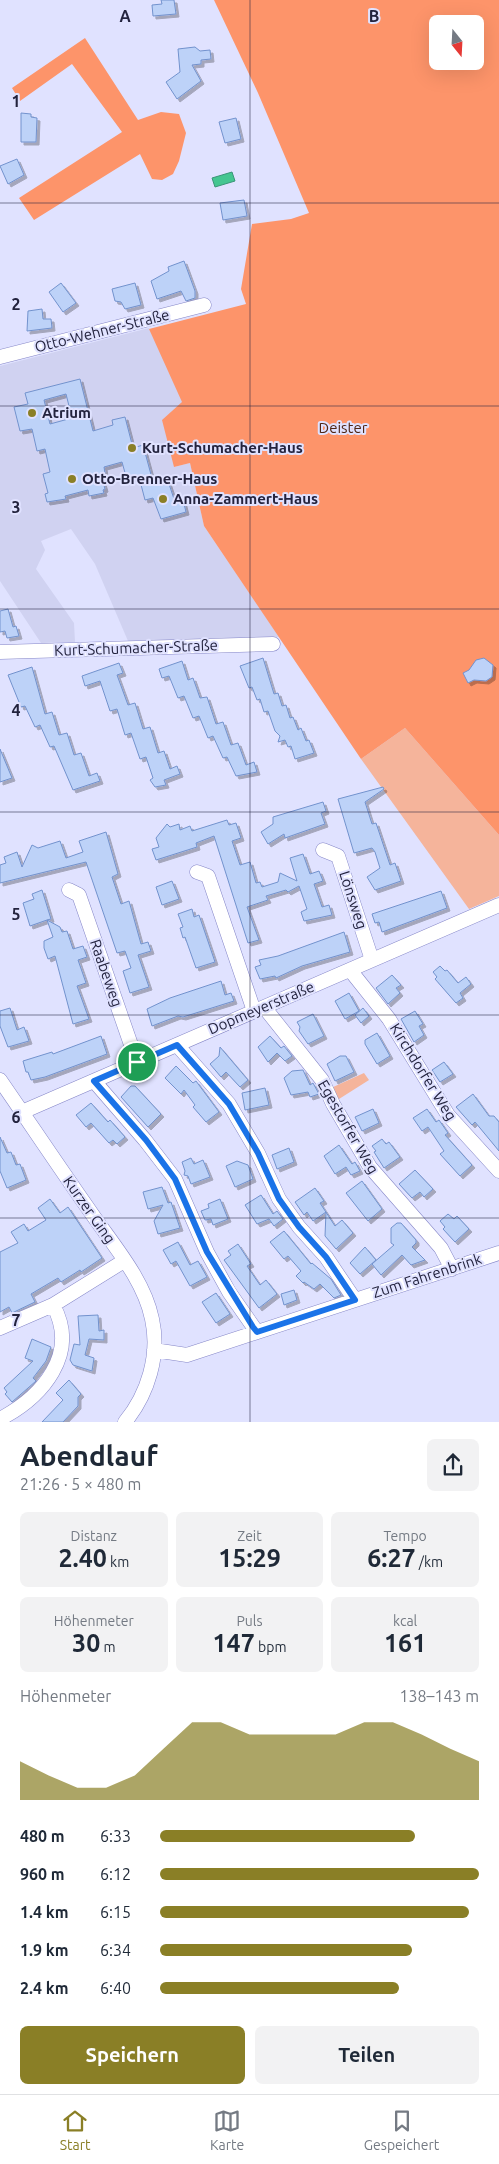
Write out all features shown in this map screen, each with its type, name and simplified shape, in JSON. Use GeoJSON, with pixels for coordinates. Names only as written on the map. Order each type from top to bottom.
{"type":"FeatureCollection","features":[{"type":"Feature","properties":{"kind":"street","name":"Otto-Wehner-Straße"},"geometry":{"type":"LineString","coordinates":[[0,357],[204,305]]}},
{"type":"Feature","properties":{"kind":"street","name":"Kurt-Schumacher-Straße"},"geometry":{"type":"LineString","coordinates":[[0,652],[273,644]]}},
{"type":"Feature","properties":{"kind":"street","name":"Lönsweg"},"geometry":{"type":"LineString","coordinates":[[323,850],[338,856],[372,960]]}},
{"type":"Feature","properties":{"kind":"street","name":"Egestorfer Weg"},"geometry":{"type":"LineString","coordinates":[[197,872],[208,876],[259,1009],[322,1080],[333,1104],[370,1167],[394,1197],[435,1241],[452,1268]]}},
{"type":"Feature","properties":{"kind":"street","name":"Raabeweg"},"geometry":{"type":"LineString","coordinates":[[69,890],[79,895],[137,1062]]}},
{"type":"Feature","properties":{"kind":"street","name":"Dopmeyerstraße"},"geometry":{"type":"LineString","coordinates":[[22,1112],[499,905]]}},
{"type":"Feature","properties":{"kind":"street","name":"Kirchdorfer Weg"},"geometry":{"type":"LineString","coordinates":[[350,970],[389,1019],[448,1115],[499,1171]]}},
{"type":"Feature","properties":{"kind":"street"},"geometry":{"type":"LineString","coordinates":[[177,1045],[229,1104],[258,1153],[279,1199],[299,1227],[326,1257],[355,1300]]}},
{"type":"Feature","properties":{"kind":"street","name":"Kurzer Ging"},"geometry":{"type":"LineString","coordinates":[[0,1080],[124,1261],[146,1300],[152,1319],[154,1350],[146,1385],[140,1400],[125,1422]]}},
{"type":"Feature","properties":{"kind":"street"},"geometry":{"type":"LineString","coordinates":[[94,1081],[146,1140],[175,1179],[207,1252],[229,1292],[257,1332]]}},
{"type":"Feature","properties":{"kind":"street","name":"Zum Fahrenbrink"},"geometry":{"type":"LineString","coordinates":[[154,1350],[187,1354],[499,1253]]}},
{"type":"Feature","properties":{"kind":"street"},"geometry":{"type":"LineString","coordinates":[[0,1328],[53,1305],[124,1261]]}},
{"type":"Feature","properties":{"kind":"street"},"geometry":{"type":"LineString","coordinates":[[0,1419],[18,1410],[31,1400],[45,1385],[56,1366],[63,1332],[60,1318],[53,1305]]}},
{"type":"Feature","properties":{"kind":"shaded area"},"geometry":{"type":"Polygon","coordinates":[[[232,172],[235,181],[215,187],[212,178],[232,172]]]}},
{"type":"Feature","properties":{"kind":"shaded area"},"geometry":{"type":"Polygon","coordinates":[[[149,328],[183,402],[174,467],[190,463],[204,526],[279,637],[128,641],[95,564],[71,529],[41,541],[45,550],[36,569],[74,623],[75,642],[41,643],[0,581],[0,366],[149,328]]]}},
{"type":"Feature","properties":{"kind":"shaded area"},"geometry":{"type":"Polygon","coordinates":[[[405,728],[499,835],[499,896],[469,909],[361,759],[405,728]]]}},
{"type":"Feature","properties":{"kind":"shaded area"},"geometry":{"type":"Polygon","coordinates":[[[364,1073],[369,1080],[339,1099],[331,1088],[364,1073]]]}},
{"type":"Feature","properties":{"kind":"green space","name":"Deister"},"geometry":{"type":"Polygon","coordinates":[[[214,0],[499,0],[499,835],[405,728],[361,759],[204,526],[190,463],[174,467],[162,420],[182,402],[149,329],[246,304],[241,289],[252,224],[291,219],[309,213],[258,93],[214,0]]]}},
{"type":"Feature","properties":{"kind":"green space"},"geometry":{"type":"Polygon","coordinates":[[[85,38],[138,120],[161,112],[179,114],[186,133],[179,161],[173,174],[162,180],[152,179],[140,154],[34,220],[19,198],[122,132],[72,64],[20,101],[12,88],[85,38]]]}},
{"type":"Feature","properties":{"kind":"building"},"geometry":{"type":"Polygon","coordinates":[[[161,0],[174,0],[176,14],[153,16],[152,5],[162,4],[161,0]]]}},
{"type":"Feature","properties":{"kind":"building"},"geometry":{"type":"Polygon","coordinates":[[[195,47],[200,51],[210,50],[211,59],[201,60],[201,64],[192,65],[201,81],[177,99],[166,82],[180,72],[178,49],[195,47]]]}},
{"type":"Feature","properties":{"kind":"building"},"geometry":{"type":"Polygon","coordinates":[[[21,113],[31,114],[31,117],[37,118],[36,142],[21,142],[21,113]]]}},
{"type":"Feature","properties":{"kind":"building"},"geometry":{"type":"Polygon","coordinates":[[[236,118],[241,139],[225,143],[219,122],[236,118]]]}},
{"type":"Feature","properties":{"kind":"building"},"geometry":{"type":"Polygon","coordinates":[[[17,159],[24,175],[8,184],[0,166],[17,159]]]}},
{"type":"Feature","properties":{"kind":"building"},"geometry":{"type":"Polygon","coordinates":[[[244,200],[247,216],[223,220],[220,203],[244,200]]]}},
{"type":"Feature","properties":{"kind":"building"},"geometry":{"type":"Polygon","coordinates":[[[184,261],[195,291],[195,298],[186,301],[181,291],[157,299],[151,281],[169,271],[168,267],[184,261]]]}},
{"type":"Feature","properties":{"kind":"building"},"geometry":{"type":"Polygon","coordinates":[[[61,283],[76,303],[63,312],[49,292],[61,283]]]}},
{"type":"Feature","properties":{"kind":"building"},"geometry":{"type":"Polygon","coordinates":[[[135,283],[141,305],[125,309],[121,302],[115,301],[112,289],[135,283]]]}},
{"type":"Feature","properties":{"kind":"building"},"geometry":{"type":"Polygon","coordinates":[[[42,309],[43,319],[51,319],[52,328],[27,331],[28,311],[42,309]]]}},
{"type":"Feature","properties":{"kind":"building"},"geometry":{"type":"Polygon","coordinates":[[[80,379],[93,431],[113,425],[112,420],[125,417],[133,448],[143,445],[153,482],[167,478],[175,502],[183,500],[186,512],[161,519],[153,498],[145,500],[139,477],[127,480],[122,462],[104,467],[105,473],[101,474],[105,489],[103,490],[104,493],[89,496],[88,490],[65,496],[66,499],[47,502],[45,494],[48,493],[43,474],[50,472],[45,449],[37,451],[32,429],[20,431],[14,407],[28,404],[25,393],[80,379]],[[66,394],[44,400],[50,424],[72,418],[66,394]]]}},
{"type":"Feature","properties":{"kind":"building"},"geometry":{"type":"Polygon","coordinates":[[[8,609],[13,627],[16,626],[19,636],[7,638],[5,631],[0,632],[0,611],[8,609]]]}},
{"type":"Feature","properties":{"kind":"building"},"geometry":{"type":"Polygon","coordinates":[[[263,658],[274,694],[278,693],[282,706],[286,705],[290,718],[293,717],[298,730],[301,728],[306,741],[309,740],[314,753],[295,759],[291,746],[288,747],[285,740],[278,742],[280,736],[275,731],[268,711],[264,712],[260,699],[257,700],[252,687],[249,688],[240,666],[263,658]]]}},
{"type":"Feature","properties":{"kind":"building"},"geometry":{"type":"Polygon","coordinates":[[[484,658],[493,665],[492,677],[486,681],[474,680],[468,683],[463,673],[469,670],[476,660],[484,658]]]}},
{"type":"Feature","properties":{"kind":"building"},"geometry":{"type":"Polygon","coordinates":[[[182,661],[188,680],[193,678],[200,698],[207,697],[216,724],[223,722],[231,745],[238,743],[246,765],[254,762],[257,772],[236,776],[227,757],[223,758],[213,736],[208,738],[199,716],[193,718],[184,696],[178,698],[169,676],[162,678],[159,669],[182,661]]]}},
{"type":"Feature","properties":{"kind":"building"},"geometry":{"type":"Polygon","coordinates":[[[119,663],[123,673],[117,675],[128,705],[135,703],[143,729],[150,727],[158,753],[164,751],[170,769],[177,766],[180,774],[164,780],[166,785],[155,787],[150,780],[153,778],[146,757],[140,759],[131,733],[125,735],[117,709],[110,711],[100,681],[85,686],[82,676],[119,663]]]}},
{"type":"Feature","properties":{"kind":"building"},"geometry":{"type":"Polygon","coordinates":[[[32,667],[45,714],[52,712],[59,735],[67,733],[74,755],[81,753],[89,776],[97,773],[100,781],[73,790],[54,746],[50,747],[40,725],[35,727],[25,706],[21,707],[8,675],[32,667]]]}},
{"type":"Feature","properties":{"kind":"building"},"geometry":{"type":"Polygon","coordinates":[[[0,749],[12,778],[0,782],[0,749]]]}},
{"type":"Feature","properties":{"kind":"building"},"geometry":{"type":"Polygon","coordinates":[[[383,787],[384,789],[365,802],[372,824],[376,823],[390,865],[395,863],[401,881],[375,890],[367,877],[380,868],[375,852],[372,848],[354,853],[338,799],[383,787]]]}},
{"type":"Feature","properties":{"kind":"building"},"geometry":{"type":"Polygon","coordinates":[[[323,802],[326,811],[321,813],[325,824],[285,838],[284,834],[268,844],[261,832],[273,824],[273,817],[323,802]]]}},
{"type":"Feature","properties":{"kind":"building"},"geometry":{"type":"Polygon","coordinates":[[[227,820],[229,825],[236,823],[241,838],[232,841],[240,865],[250,862],[256,883],[260,882],[262,887],[278,882],[280,873],[297,881],[290,858],[303,854],[310,874],[319,871],[323,881],[314,884],[322,907],[329,905],[332,915],[304,921],[301,912],[307,909],[299,886],[288,892],[286,890],[266,896],[268,900],[247,907],[259,940],[248,943],[214,836],[196,843],[197,847],[156,860],[152,849],[159,847],[156,838],[167,824],[170,827],[179,824],[180,830],[190,826],[192,831],[227,820]]]}},
{"type":"Feature","properties":{"kind":"building"},"geometry":{"type":"Polygon","coordinates":[[[106,832],[118,874],[112,877],[121,904],[129,901],[141,944],[148,942],[151,951],[138,955],[149,987],[130,993],[123,971],[131,968],[125,951],[117,953],[86,862],[0,883],[0,865],[6,863],[4,857],[17,852],[22,867],[32,845],[38,848],[60,841],[66,858],[83,852],[79,841],[106,832]]]}},
{"type":"Feature","properties":{"kind":"building"},"geometry":{"type":"Polygon","coordinates":[[[172,881],[179,899],[162,905],[156,887],[172,881]]]}},
{"type":"Feature","properties":{"kind":"building"},"geometry":{"type":"Polygon","coordinates":[[[42,890],[51,919],[30,926],[23,903],[34,899],[32,894],[42,890]]]}},
{"type":"Feature","properties":{"kind":"building"},"geometry":{"type":"Polygon","coordinates":[[[441,891],[447,908],[382,932],[379,922],[375,923],[372,914],[441,891]]]}},
{"type":"Feature","properties":{"kind":"building"},"geometry":{"type":"Polygon","coordinates":[[[192,909],[194,917],[199,915],[215,962],[196,968],[185,937],[183,938],[180,928],[183,927],[178,914],[192,909]]]}},
{"type":"Feature","properties":{"kind":"building"},"geometry":{"type":"Polygon","coordinates":[[[47,920],[60,927],[62,932],[67,931],[73,949],[83,946],[87,957],[78,960],[86,983],[77,986],[89,1019],[73,1024],[55,956],[48,959],[44,948],[44,941],[53,937],[47,920]]]}},
{"type":"Feature","properties":{"kind":"building"},"geometry":{"type":"Polygon","coordinates":[[[344,932],[350,952],[302,966],[276,978],[275,976],[260,979],[255,967],[261,965],[259,960],[278,956],[344,932]]]}},
{"type":"Feature","properties":{"kind":"building"},"geometry":{"type":"Polygon","coordinates":[[[440,966],[445,971],[447,970],[458,983],[466,977],[471,984],[460,993],[463,998],[456,1003],[435,979],[437,977],[433,972],[440,966]]]}},
{"type":"Feature","properties":{"kind":"building"},"geometry":{"type":"Polygon","coordinates":[[[392,975],[401,985],[396,988],[400,993],[388,1004],[376,988],[392,975]]]}},
{"type":"Feature","properties":{"kind":"building"},"geometry":{"type":"Polygon","coordinates":[[[221,981],[225,995],[231,993],[234,1001],[183,1017],[178,1016],[152,1026],[147,1009],[170,998],[221,981]]]}},
{"type":"Feature","properties":{"kind":"building"},"geometry":{"type":"Polygon","coordinates":[[[349,993],[359,1011],[345,1019],[335,1001],[349,993]]]}},
{"type":"Feature","properties":{"kind":"building"},"geometry":{"type":"Polygon","coordinates":[[[10,1008],[17,1030],[24,1027],[29,1041],[8,1047],[0,1026],[0,1011],[10,1008]]]}},
{"type":"Feature","properties":{"kind":"building"},"geometry":{"type":"Polygon","coordinates":[[[363,1008],[369,1016],[361,1023],[355,1015],[363,1008]]]}},
{"type":"Feature","properties":{"kind":"building"},"geometry":{"type":"Polygon","coordinates":[[[415,1011],[423,1024],[419,1026],[424,1035],[414,1042],[401,1019],[415,1011]]]}},
{"type":"Feature","properties":{"kind":"building"},"geometry":{"type":"Polygon","coordinates":[[[313,1014],[324,1036],[308,1044],[299,1031],[300,1027],[297,1022],[313,1014]]]}},
{"type":"Feature","properties":{"kind":"building"},"geometry":{"type":"Polygon","coordinates":[[[377,1033],[390,1056],[377,1064],[365,1044],[365,1040],[377,1033]]]}},
{"type":"Feature","properties":{"kind":"building"},"geometry":{"type":"Polygon","coordinates":[[[101,1036],[107,1054],[45,1077],[31,1080],[28,1072],[26,1072],[23,1061],[52,1052],[53,1054],[101,1036]]]}},
{"type":"Feature","properties":{"kind":"building"},"geometry":{"type":"Polygon","coordinates":[[[270,1036],[281,1048],[284,1046],[292,1056],[285,1061],[277,1053],[268,1062],[258,1047],[270,1036]]]}},
{"type":"Feature","properties":{"kind":"building"},"geometry":{"type":"Polygon","coordinates":[[[220,1047],[248,1080],[240,1087],[226,1072],[221,1077],[210,1064],[219,1056],[220,1047]]]}},
{"type":"Feature","properties":{"kind":"building"},"geometry":{"type":"Polygon","coordinates":[[[340,1056],[346,1056],[354,1072],[335,1081],[327,1064],[340,1056]]]}},
{"type":"Feature","properties":{"kind":"building"},"geometry":{"type":"Polygon","coordinates":[[[444,1062],[453,1074],[440,1082],[432,1070],[444,1062]]]}},
{"type":"Feature","properties":{"kind":"building"},"geometry":{"type":"Polygon","coordinates":[[[176,1066],[193,1083],[196,1081],[219,1112],[206,1122],[193,1107],[195,1105],[184,1090],[181,1094],[165,1078],[176,1066]]]}},
{"type":"Feature","properties":{"kind":"building"},"geometry":{"type":"Polygon","coordinates":[[[303,1070],[310,1085],[313,1083],[319,1094],[310,1097],[308,1092],[291,1095],[284,1078],[292,1071],[303,1070]]]}},
{"type":"Feature","properties":{"kind":"building"},"geometry":{"type":"Polygon","coordinates":[[[131,1086],[135,1086],[161,1114],[148,1127],[121,1097],[131,1086]]]}},
{"type":"Feature","properties":{"kind":"building"},"geometry":{"type":"Polygon","coordinates":[[[265,1088],[269,1105],[245,1110],[242,1093],[265,1088]]]}},
{"type":"Feature","properties":{"kind":"building"},"geometry":{"type":"Polygon","coordinates":[[[473,1094],[489,1116],[494,1116],[499,1122],[499,1151],[475,1122],[472,1125],[456,1107],[473,1094]]]}},
{"type":"Feature","properties":{"kind":"building"},"geometry":{"type":"Polygon","coordinates":[[[91,1103],[125,1137],[117,1144],[113,1140],[109,1143],[91,1123],[86,1127],[76,1115],[91,1103]]]}},
{"type":"Feature","properties":{"kind":"building"},"geometry":{"type":"Polygon","coordinates":[[[373,1109],[379,1123],[362,1131],[355,1117],[373,1109]]]}},
{"type":"Feature","properties":{"kind":"building"},"geometry":{"type":"Polygon","coordinates":[[[427,1109],[436,1122],[439,1120],[448,1133],[445,1135],[472,1165],[460,1176],[440,1154],[444,1151],[428,1127],[422,1131],[413,1118],[427,1109]]]}},
{"type":"Feature","properties":{"kind":"building"},"geometry":{"type":"Polygon","coordinates":[[[0,1137],[7,1153],[11,1152],[16,1165],[20,1164],[26,1180],[7,1188],[0,1171],[0,1137]]]}},
{"type":"Feature","properties":{"kind":"building"},"geometry":{"type":"Polygon","coordinates":[[[382,1139],[386,1144],[389,1142],[400,1157],[384,1168],[372,1146],[382,1139]]]}},
{"type":"Feature","properties":{"kind":"building"},"geometry":{"type":"Polygon","coordinates":[[[339,1145],[352,1164],[355,1162],[360,1171],[351,1175],[346,1167],[335,1174],[324,1156],[339,1145]]]}},
{"type":"Feature","properties":{"kind":"building"},"geometry":{"type":"Polygon","coordinates":[[[289,1148],[294,1162],[277,1169],[272,1155],[289,1148]]]}},
{"type":"Feature","properties":{"kind":"building"},"geometry":{"type":"Polygon","coordinates":[[[191,1158],[194,1164],[203,1160],[210,1177],[191,1184],[188,1176],[184,1175],[185,1171],[182,1162],[191,1158]]]}},
{"type":"Feature","properties":{"kind":"building"},"geometry":{"type":"Polygon","coordinates":[[[237,1161],[248,1165],[253,1179],[235,1187],[226,1166],[237,1161]]]}},
{"type":"Feature","properties":{"kind":"building"},"geometry":{"type":"Polygon","coordinates":[[[415,1170],[433,1189],[424,1197],[420,1192],[412,1198],[399,1184],[415,1170]]]}},
{"type":"Feature","properties":{"kind":"building"},"geometry":{"type":"Polygon","coordinates":[[[362,1181],[382,1209],[368,1221],[346,1193],[362,1181]]]}},
{"type":"Feature","properties":{"kind":"building"},"geometry":{"type":"Polygon","coordinates":[[[162,1187],[168,1203],[171,1202],[180,1228],[158,1234],[154,1221],[163,1205],[148,1209],[143,1192],[162,1187]]]}},
{"type":"Feature","properties":{"kind":"building"},"geometry":{"type":"Polygon","coordinates":[[[315,1188],[324,1201],[320,1203],[326,1212],[313,1221],[307,1212],[304,1215],[295,1202],[315,1188]]]}},
{"type":"Feature","properties":{"kind":"building"},"geometry":{"type":"Polygon","coordinates":[[[261,1195],[273,1214],[277,1211],[283,1219],[274,1226],[269,1219],[257,1224],[245,1205],[261,1195]]]}},
{"type":"Feature","properties":{"kind":"building"},"geometry":{"type":"Polygon","coordinates":[[[50,1199],[60,1213],[68,1207],[102,1258],[81,1272],[80,1270],[61,1282],[58,1278],[31,1294],[35,1302],[12,1313],[9,1307],[0,1312],[0,1252],[18,1243],[11,1232],[24,1224],[28,1231],[46,1220],[38,1208],[50,1199]]]}},
{"type":"Feature","properties":{"kind":"building"},"geometry":{"type":"Polygon","coordinates":[[[220,1199],[228,1219],[213,1225],[211,1219],[205,1220],[201,1211],[209,1208],[208,1204],[220,1199]]]}},
{"type":"Feature","properties":{"kind":"building"},"geometry":{"type":"Polygon","coordinates":[[[326,1212],[335,1226],[342,1220],[353,1233],[336,1249],[325,1236],[326,1212]]]}},
{"type":"Feature","properties":{"kind":"building"},"geometry":{"type":"Polygon","coordinates":[[[448,1214],[454,1219],[457,1216],[469,1229],[455,1242],[443,1229],[445,1227],[440,1221],[448,1214]]]}},
{"type":"Feature","properties":{"kind":"building"},"geometry":{"type":"Polygon","coordinates":[[[397,1223],[401,1223],[416,1240],[412,1247],[425,1260],[411,1265],[402,1255],[381,1275],[372,1264],[394,1245],[391,1243],[391,1228],[397,1223]]]}},
{"type":"Feature","properties":{"kind":"building"},"geometry":{"type":"Polygon","coordinates":[[[284,1231],[311,1264],[331,1279],[341,1295],[334,1298],[320,1284],[314,1289],[303,1283],[296,1276],[301,1271],[288,1256],[284,1259],[270,1242],[284,1231]]]}},
{"type":"Feature","properties":{"kind":"building"},"geometry":{"type":"Polygon","coordinates":[[[178,1242],[190,1265],[198,1261],[207,1277],[190,1286],[176,1261],[171,1264],[163,1250],[178,1242]]]}},
{"type":"Feature","properties":{"kind":"building"},"geometry":{"type":"Polygon","coordinates":[[[238,1244],[251,1264],[247,1266],[260,1285],[266,1280],[277,1294],[259,1308],[224,1260],[231,1255],[228,1251],[238,1244]]]}},
{"type":"Feature","properties":{"kind":"building"},"geometry":{"type":"Polygon","coordinates":[[[365,1247],[376,1260],[360,1274],[350,1263],[365,1247]]]}},
{"type":"Feature","properties":{"kind":"building"},"geometry":{"type":"Polygon","coordinates":[[[294,1290],[297,1300],[284,1305],[281,1294],[294,1290]]]}},
{"type":"Feature","properties":{"kind":"building"},"geometry":{"type":"Polygon","coordinates":[[[216,1293],[230,1314],[216,1323],[202,1302],[216,1293]]]}},
{"type":"Feature","properties":{"kind":"building"},"geometry":{"type":"Polygon","coordinates":[[[98,1315],[99,1331],[104,1330],[104,1340],[89,1339],[85,1355],[94,1358],[92,1371],[73,1365],[70,1360],[74,1344],[80,1345],[78,1316],[98,1315]]]}},
{"type":"Feature","properties":{"kind":"building"},"geometry":{"type":"Polygon","coordinates":[[[32,1339],[51,1347],[46,1361],[33,1378],[36,1381],[12,1402],[5,1394],[7,1392],[4,1388],[33,1361],[25,1358],[32,1339]]]}},
{"type":"Feature","properties":{"kind":"building"},"geometry":{"type":"Polygon","coordinates":[[[69,1380],[81,1394],[78,1397],[78,1406],[63,1422],[42,1422],[63,1400],[56,1393],[69,1380]]]}},
{"type":"Feature","properties":{"kind":"place","name":"Atrium"},"geometry":{"type":"Point","coordinates":[32,413]}},
{"type":"Feature","properties":{"kind":"place","name":"Kurt-Schumacher-Haus"},"geometry":{"type":"Point","coordinates":[132,448]}},
{"type":"Feature","properties":{"kind":"place","name":"Otto-Brenner-Haus"},"geometry":{"type":"Point","coordinates":[72,479]}},
{"type":"Feature","properties":{"kind":"place","name":"Anna-Zammert-Haus"},"geometry":{"type":"Point","coordinates":[163,499]}},
{"type":"Feature","properties":{"kind":"route"},"geometry":{"type":"LineString","coordinates":[[177,1045],[229,1104],[258,1153],[279,1199],[299,1227],[326,1257],[355,1300],[257,1332],[229,1292],[207,1252],[175,1179],[146,1140],[94,1081],[137,1062],[177,1045]]}}]}
